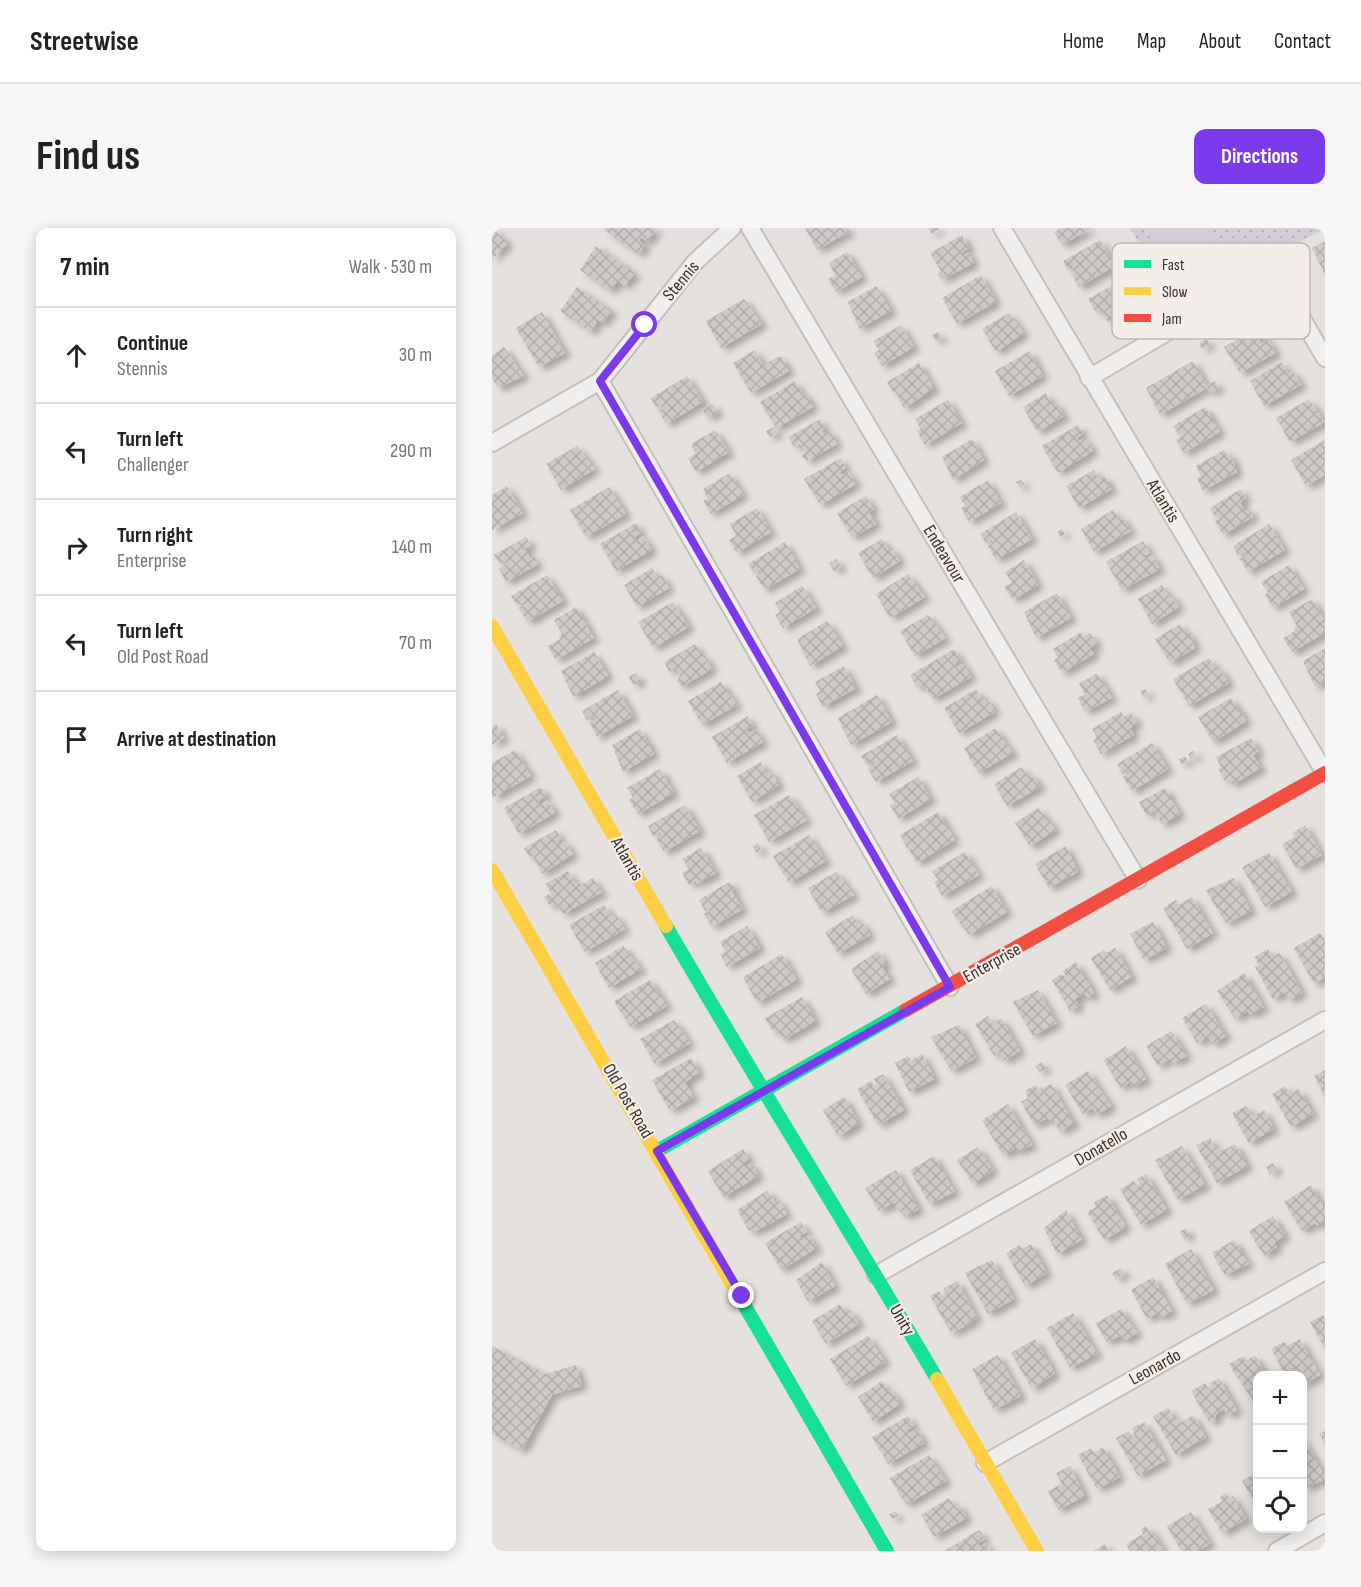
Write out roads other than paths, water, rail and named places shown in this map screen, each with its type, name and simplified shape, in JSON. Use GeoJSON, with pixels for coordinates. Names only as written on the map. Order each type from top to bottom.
{"type":"FeatureCollection","features":[{"type":"Feature","properties":{"kind":"street","name":"Stennis"},"geometry":{"type":"LineString","coordinates":[[492,443],[600,381],[695,262],[732,228]]}},
{"type":"Feature","properties":{"kind":"street","name":"Endeavour"},"geometry":{"type":"LineString","coordinates":[[750,228],[1138,880]]}},
{"type":"Feature","properties":{"kind":"street","name":"Atlantis"},"geometry":{"type":"LineString","coordinates":[[1002,228],[1325,773]]}},
{"type":"Feature","properties":{"kind":"street"},"geometry":{"type":"LineString","coordinates":[[1310,333],[1325,358]]}},
{"type":"Feature","properties":{"kind":"street"},"geometry":{"type":"LineString","coordinates":[[1089,378],[1155,339]]}},
{"type":"Feature","properties":{"kind":"street"},"geometry":{"type":"LineString","coordinates":[[600,381],[950,987]]}},
{"type":"Feature","properties":{"kind":"street","name":"Atlantis"},"geometry":{"type":"LineString","coordinates":[[492,626],[762,1092]]}},
{"type":"Feature","properties":{"kind":"street","name":"Enterprise"},"geometry":{"type":"LineString","coordinates":[[657,1151],[1325,773]]}},
{"type":"Feature","properties":{"kind":"street","name":"Old Post Road"},"geometry":{"type":"LineString","coordinates":[[492,870],[887,1551]]}},
{"type":"Feature","properties":{"kind":"street","name":"Donatello"},"geometry":{"type":"LineString","coordinates":[[876,1275],[1325,1020]]}},
{"type":"Feature","properties":{"kind":"street","name":"Unity"},"geometry":{"type":"LineString","coordinates":[[762,1092],[876,1275],[1037,1551]]}},
{"type":"Feature","properties":{"kind":"street","name":"Leonardo"},"geometry":{"type":"LineString","coordinates":[[985,1463],[1325,1271]]}},
{"type":"Feature","properties":{"kind":"street"},"geometry":{"type":"LineString","coordinates":[[1277,1551],[1325,1523]]}}]}
